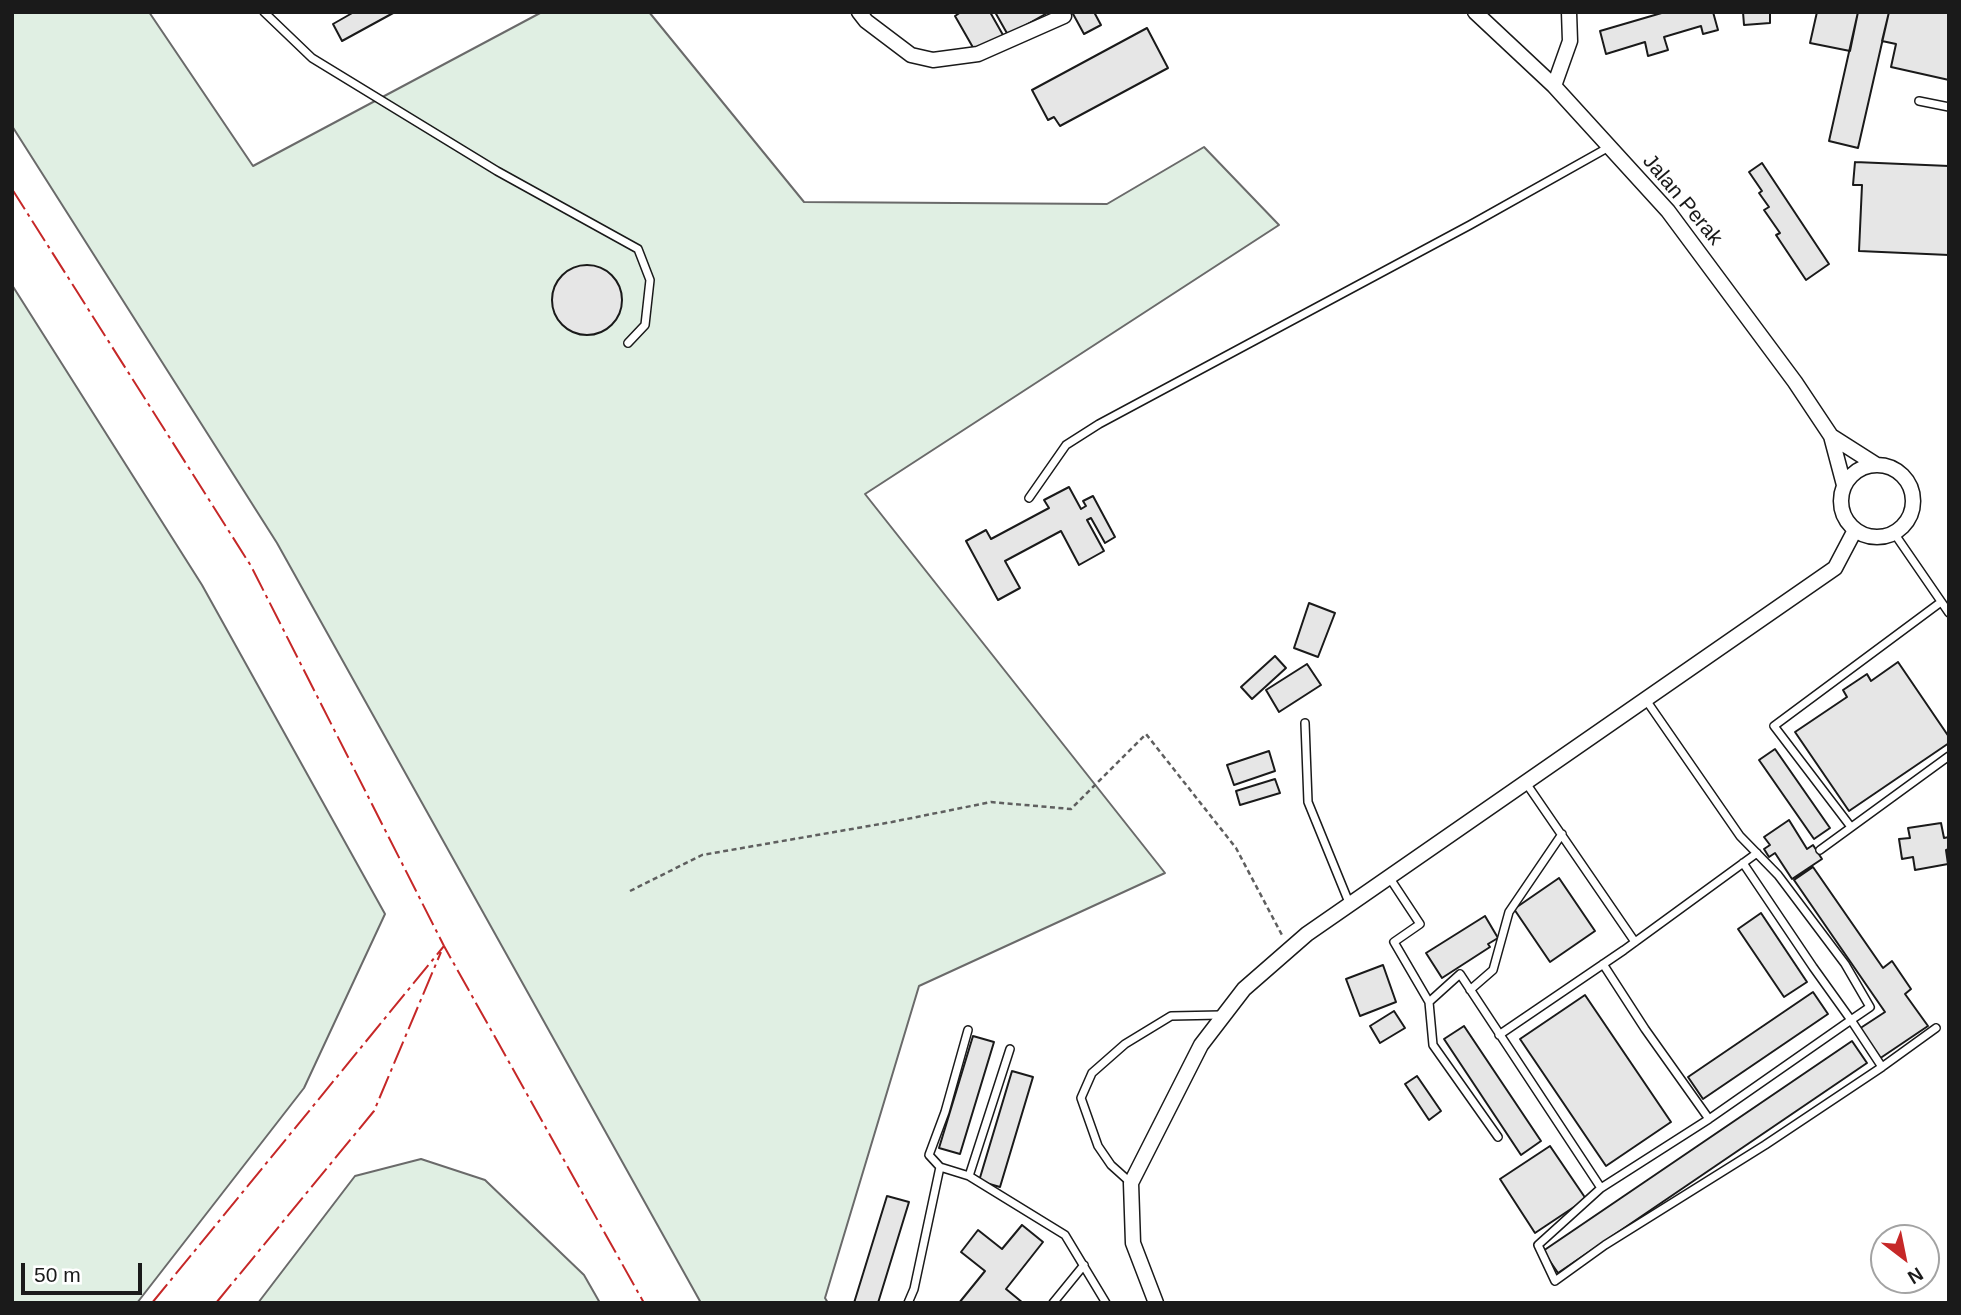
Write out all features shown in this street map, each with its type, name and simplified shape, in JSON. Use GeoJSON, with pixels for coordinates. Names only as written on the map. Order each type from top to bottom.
{"type":"FeatureCollection","features":[{"type":"Feature","properties":{"kind":"street"},"geometry":{"type":"LineString","coordinates":[[859,12],[866,21],[911,55],[933,60],[978,54],[1064,16]]}},
{"type":"Feature","properties":{"kind":"street","name":"Jalan Perak"},"geometry":{"type":"LineString","coordinates":[[1475,12],[1554,86],[1668,211],[1795,382],[1831,436],[1844,485]]}},
{"type":"Feature","properties":{"kind":"street"},"geometry":{"type":"LineString","coordinates":[[1554,86],[1570,41],[1569,12]]}},
{"type":"Feature","properties":{"kind":"street","name":"Jalan Perak"},"geometry":{"type":"LineString","coordinates":[[1831,436],[1875,464]]}},
{"type":"Feature","properties":{"kind":"street"},"geometry":{"type":"LineString","coordinates":[[1875,464],[1897,470],[1912,490],[1911,513],[1905,524],[1894,533],[1875,537],[1855,530],[1846,521],[1841,509],[1844,485],[1852,474],[1862,467],[1875,464]]}},
{"type":"Feature","properties":{"kind":"street"},"geometry":{"type":"LineString","coordinates":[[1156,1303],[1133,1243],[1131,1183],[1201,1045],[1244,989],[1307,934],[1835,568],[1855,530]]}},
{"type":"Feature","properties":{"kind":"lane"},"geometry":{"type":"LineString","coordinates":[[264,12],[312,58],[497,171],[638,249],[650,280],[649,291],[645,325],[628,343]]}},
{"type":"Feature","properties":{"kind":"lane"},"geometry":{"type":"LineString","coordinates":[[1919,101],[1949,107]]}},
{"type":"Feature","properties":{"kind":"lane"},"geometry":{"type":"LineString","coordinates":[[1029,498],[1066,444],[1099,424],[1458,232],[1609,147]]}},
{"type":"Feature","properties":{"kind":"lane"},"geometry":{"type":"LineString","coordinates":[[1894,533],[1949,614]]}},
{"type":"Feature","properties":{"kind":"lane"},"geometry":{"type":"LineString","coordinates":[[1851,827],[1774,726],[1941,602]]}},
{"type":"Feature","properties":{"kind":"lane"},"geometry":{"type":"LineString","coordinates":[[1646,700],[1740,836],[1779,875],[1844,964],[1870,1007],[1709,1119],[1601,1188],[1538,1245],[1555,1281],[1605,1245],[1765,1145],[1936,1028]]}},
{"type":"Feature","properties":{"kind":"lane"},"geometry":{"type":"LineString","coordinates":[[1305,723],[1308,802],[1350,905]]}},
{"type":"Feature","properties":{"kind":"lane"},"geometry":{"type":"LineString","coordinates":[[1820,850],[1949,756]]}},
{"type":"Feature","properties":{"kind":"lane"},"geometry":{"type":"LineString","coordinates":[[1527,783],[1635,942]]}},
{"type":"Feature","properties":{"kind":"lane"},"geometry":{"type":"LineString","coordinates":[[1470,990],[1493,970],[1509,912],[1562,834]]}},
{"type":"Feature","properties":{"kind":"lane"},"geometry":{"type":"LineString","coordinates":[[1499,1035],[1635,942],[1757,853]]}},
{"type":"Feature","properties":{"kind":"lane"},"geometry":{"type":"LineString","coordinates":[[1743,863],[1882,1067]]}},
{"type":"Feature","properties":{"kind":"lane"},"geometry":{"type":"LineString","coordinates":[[1389,877],[1420,924],[1394,942],[1429,1002],[1433,1045],[1497,1137]]}},
{"type":"Feature","properties":{"kind":"lane"},"geometry":{"type":"LineString","coordinates":[[1603,964],[1709,1119]]}},
{"type":"Feature","properties":{"kind":"lane"},"geometry":{"type":"LineString","coordinates":[[1429,1002],[1460,974],[1601,1188]]}},
{"type":"Feature","properties":{"kind":"lane"},"geometry":{"type":"LineString","coordinates":[[1131,1183],[1111,1165],[1097,1146],[1081,1098],[1092,1073],[1125,1044],[1171,1016],[1224,1015]]}},
{"type":"Feature","properties":{"kind":"lane"},"geometry":{"type":"LineString","coordinates":[[968,1030],[945,1112],[929,1155],[940,1167],[969,1176],[1065,1235],[1106,1303]]}},
{"type":"Feature","properties":{"kind":"lane"},"geometry":{"type":"LineString","coordinates":[[969,1176],[1010,1049]]}},
{"type":"Feature","properties":{"kind":"lane"},"geometry":{"type":"LineString","coordinates":[[908,1303],[915,1289],[940,1167]]}},
{"type":"Feature","properties":{"kind":"lane"},"geometry":{"type":"LineString","coordinates":[[1053,1303],[1084,1265]]}},
{"type":"Feature","properties":{"kind":"path"},"geometry":{"type":"LineString","coordinates":[[630,891],[702,855],[991,802],[1071,809],[1146,734],[1236,848],[1290,949]]}},
{"type":"Feature","properties":{"kind":"green space"},"geometry":{"type":"Polygon","coordinates":[[[12,12],[149,12],[253,166],[542,12],[649,12],[804,202],[1107,204],[1204,147],[1279,225],[865,494],[1165,873],[919,986],[825,1298],[828,1303],[701,1303],[277,543],[12,126],[12,12]]]}},
{"type":"Feature","properties":{"kind":"green space"},"geometry":{"type":"Polygon","coordinates":[[[12,285],[202,585],[385,914],[304,1088],[137,1303],[12,1303],[12,285]]]}},
{"type":"Feature","properties":{"kind":"green space"},"geometry":{"type":"Polygon","coordinates":[[[421,1159],[485,1180],[584,1275],[600,1303],[258,1303],[355,1176],[421,1159]]]}},
{"type":"Feature","properties":{"kind":"building"},"geometry":{"type":"Polygon","coordinates":[[[354,12],[395,12],[342,41],[333,24],[354,12]]]}},
{"type":"Feature","properties":{"kind":"building"},"geometry":{"type":"Polygon","coordinates":[[[961,12],[990,12],[1003,35],[975,51],[955,16],[961,12]]]}},
{"type":"Feature","properties":{"kind":"building"},"geometry":{"type":"Polygon","coordinates":[[[995,12],[1049,12],[1008,35],[995,12]]]}},
{"type":"Feature","properties":{"kind":"building"},"geometry":{"type":"Polygon","coordinates":[[[1072,12],[1094,12],[1101,25],[1084,34],[1072,12]]]}},
{"type":"Feature","properties":{"kind":"building"},"geometry":{"type":"Polygon","coordinates":[[[1665,12],[1713,12],[1718,30],[1703,34],[1701,26],[1664,37],[1668,50],[1648,56],[1645,42],[1606,54],[1600,31],[1665,12]]]}},
{"type":"Feature","properties":{"kind":"building"},"geometry":{"type":"Polygon","coordinates":[[[1743,12],[1770,12],[1770,23],[1744,25],[1743,12]]]}},
{"type":"Feature","properties":{"kind":"building"},"geometry":{"type":"Polygon","coordinates":[[[1817,12],[1858,12],[1850,51],[1810,43],[1817,12]]]}},
{"type":"Feature","properties":{"kind":"building"},"geometry":{"type":"Polygon","coordinates":[[[1858,12],[1889,12],[1858,148],[1829,141],[1858,12]]]}},
{"type":"Feature","properties":{"kind":"building"},"geometry":{"type":"Polygon","coordinates":[[[1889,12],[1949,13],[1949,80],[1891,67],[1896,44],[1882,41],[1889,12]]]}},
{"type":"Feature","properties":{"kind":"building"},"geometry":{"type":"Polygon","coordinates":[[[1147,28],[1168,68],[1060,126],[1054,117],[1048,120],[1032,90],[1147,28]]]}},
{"type":"Feature","properties":{"kind":"building"},"geometry":{"type":"Polygon","coordinates":[[[1855,162],[1949,166],[1949,255],[1859,251],[1862,185],[1853,185],[1855,162]]]}},
{"type":"Feature","properties":{"kind":"building"},"geometry":{"type":"Polygon","coordinates":[[[1762,163],[1829,264],[1806,280],[1776,235],[1780,233],[1764,210],[1769,207],[1749,172],[1762,163]]]}},
{"type":"Feature","properties":{"kind":"building"},"geometry":{"type":"Polygon","coordinates":[[[587,265],[612,275],[622,300],[612,325],[587,335],[562,325],[552,300],[562,275],[587,265]]]}},
{"type":"Feature","properties":{"kind":"building"},"geometry":{"type":"Polygon","coordinates":[[[1069,487],[1081,509],[1086,506],[1083,501],[1093,496],[1115,537],[1105,543],[1091,518],[1087,520],[1104,551],[1079,565],[1061,531],[1005,561],[1020,588],[998,600],[966,541],[986,530],[991,539],[1049,508],[1044,500],[1069,487]]]}},
{"type":"Feature","properties":{"kind":"building"},"geometry":{"type":"Polygon","coordinates":[[[1309,603],[1335,613],[1318,657],[1294,648],[1309,603]]]}},
{"type":"Feature","properties":{"kind":"building"},"geometry":{"type":"Polygon","coordinates":[[[1275,656],[1286,668],[1252,699],[1241,687],[1275,656]]]}},
{"type":"Feature","properties":{"kind":"building"},"geometry":{"type":"Polygon","coordinates":[[[1898,662],[1949,737],[1949,743],[1849,811],[1795,732],[1847,697],[1843,690],[1867,674],[1871,681],[1898,662]]]}},
{"type":"Feature","properties":{"kind":"building"},"geometry":{"type":"Polygon","coordinates":[[[1307,664],[1321,685],[1279,712],[1266,690],[1307,664]]]}},
{"type":"Feature","properties":{"kind":"building"},"geometry":{"type":"Polygon","coordinates":[[[1775,749],[1830,828],[1814,839],[1759,760],[1775,749]]]}},
{"type":"Feature","properties":{"kind":"building"},"geometry":{"type":"Polygon","coordinates":[[[1269,751],[1275,771],[1234,785],[1227,765],[1269,751]]]}},
{"type":"Feature","properties":{"kind":"building"},"geometry":{"type":"Polygon","coordinates":[[[1275,779],[1280,793],[1240,805],[1236,791],[1275,779]]]}},
{"type":"Feature","properties":{"kind":"building"},"geometry":{"type":"Polygon","coordinates":[[[1789,820],[1807,849],[1813,845],[1822,859],[1792,879],[1775,853],[1769,857],[1764,849],[1770,845],[1764,837],[1789,820]]]}},
{"type":"Feature","properties":{"kind":"building"},"geometry":{"type":"Polygon","coordinates":[[[1941,823],[1944,838],[1949,837],[1949,849],[1946,850],[1948,864],[1915,870],[1913,857],[1902,859],[1899,839],[1910,838],[1908,828],[1941,823]]]}},
{"type":"Feature","properties":{"kind":"building"},"geometry":{"type":"Polygon","coordinates":[[[1813,867],[1883,968],[1892,961],[1911,989],[1905,994],[1928,1026],[1879,1059],[1859,1029],[1885,1012],[1794,880],[1813,867]]]}},
{"type":"Feature","properties":{"kind":"building"},"geometry":{"type":"Polygon","coordinates":[[[1559,878],[1595,931],[1550,962],[1514,909],[1559,878]]]}},
{"type":"Feature","properties":{"kind":"building"},"geometry":{"type":"Polygon","coordinates":[[[1761,913],[1807,982],[1784,997],[1738,929],[1761,913]]]}},
{"type":"Feature","properties":{"kind":"building"},"geometry":{"type":"Polygon","coordinates":[[[1485,916],[1498,938],[1488,944],[1490,947],[1442,978],[1426,953],[1485,916]]]}},
{"type":"Feature","properties":{"kind":"building"},"geometry":{"type":"Polygon","coordinates":[[[1383,965],[1396,1002],[1360,1016],[1346,979],[1383,965]]]}},
{"type":"Feature","properties":{"kind":"building"},"geometry":{"type":"Polygon","coordinates":[[[1813,992],[1828,1014],[1703,1099],[1688,1077],[1813,992]]]}},
{"type":"Feature","properties":{"kind":"building"},"geometry":{"type":"Polygon","coordinates":[[[1585,995],[1671,1122],[1606,1166],[1520,1039],[1585,995]]]}},
{"type":"Feature","properties":{"kind":"building"},"geometry":{"type":"Polygon","coordinates":[[[1394,1011],[1405,1028],[1380,1043],[1370,1026],[1394,1011]]]}},
{"type":"Feature","properties":{"kind":"building"},"geometry":{"type":"Polygon","coordinates":[[[1464,1026],[1541,1141],[1521,1155],[1444,1039],[1464,1026]]]}},
{"type":"Feature","properties":{"kind":"building"},"geometry":{"type":"Polygon","coordinates":[[[973,1036],[994,1042],[960,1154],[939,1148],[973,1036]]]}},
{"type":"Feature","properties":{"kind":"building"},"geometry":{"type":"Polygon","coordinates":[[[1852,1041],[1867,1063],[1558,1273],[1543,1251],[1852,1041]]]}},
{"type":"Feature","properties":{"kind":"building"},"geometry":{"type":"Polygon","coordinates":[[[1012,1071],[1033,1077],[1000,1187],[979,1181],[1012,1071]]]}},
{"type":"Feature","properties":{"kind":"building"},"geometry":{"type":"Polygon","coordinates":[[[1417,1076],[1441,1111],[1429,1120],[1405,1084],[1417,1076]]]}},
{"type":"Feature","properties":{"kind":"building"},"geometry":{"type":"Polygon","coordinates":[[[1550,1146],[1586,1199],[1535,1233],[1500,1179],[1550,1146]]]}},
{"type":"Feature","properties":{"kind":"building"},"geometry":{"type":"Polygon","coordinates":[[[887,1196],[909,1202],[878,1303],[854,1303],[887,1196]]]}},
{"type":"Feature","properties":{"kind":"building"},"geometry":{"type":"Polygon","coordinates":[[[1022,1225],[1043,1242],[1006,1289],[1023,1303],[959,1303],[985,1271],[961,1252],[978,1230],[1002,1249],[1022,1225]]]}},
{"type":"Feature","properties":{"kind":"power"},"geometry":{"type":"LineString","coordinates":[[12,189],[251,566],[444,946],[644,1303]]}},
{"type":"Feature","properties":{"kind":"power"},"geometry":{"type":"LineString","coordinates":[[152,1303],[444,946]]}},
{"type":"Feature","properties":{"kind":"power"},"geometry":{"type":"LineString","coordinates":[[216,1303],[374,1111],[441,952]]}}]}
